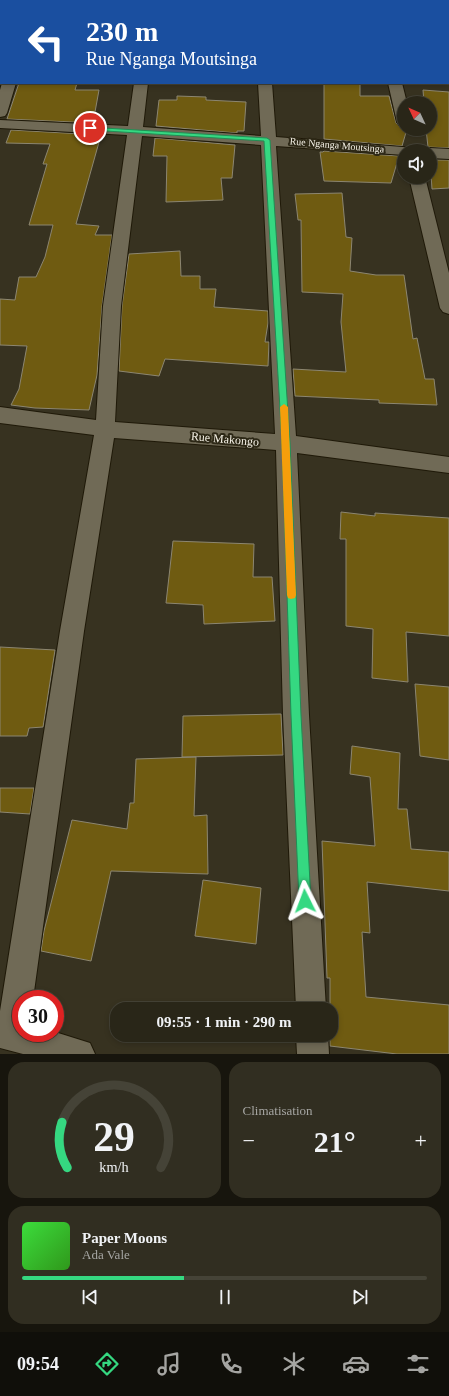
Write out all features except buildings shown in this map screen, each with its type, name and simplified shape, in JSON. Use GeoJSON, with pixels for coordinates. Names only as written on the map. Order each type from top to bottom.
{"type":"FeatureCollection","features":[{"type":"Feature","properties":{"kind":"street"},"geometry":{"type":"LineString","coordinates":[[0,113],[9,84]]}},
{"type":"Feature","properties":{"kind":"street"},"geometry":{"type":"LineString","coordinates":[[79,1054],[6,1033],[105,429],[112,306],[140,84]]}},
{"type":"Feature","properties":{"kind":"street"},"geometry":{"type":"LineString","coordinates":[[265,84],[267,140],[286,443],[296,715],[311,1002]]}},
{"type":"Feature","properties":{"kind":"street"},"geometry":{"type":"LineString","coordinates":[[395,84],[398,96]]}},
{"type":"Feature","properties":{"kind":"street","name":"Rue Nganga Moutsinga"},"geometry":{"type":"LineString","coordinates":[[0,124],[135,130],[397,150]]}},
{"type":"Feature","properties":{"kind":"street"},"geometry":{"type":"LineString","coordinates":[[437,153],[449,154]]}},
{"type":"Feature","properties":{"kind":"street"},"geometry":{"type":"LineString","coordinates":[[419,184],[449,308]]}},
{"type":"Feature","properties":{"kind":"street","name":"Rue Makongo"},"geometry":{"type":"LineString","coordinates":[[0,415],[105,429],[286,443],[449,465]]}},
{"type":"Feature","properties":{"kind":"street"},"geometry":{"type":"LineString","coordinates":[[312,1042],[313,1054]]}},
{"type":"Feature","properties":{"kind":"slow traffic"},"geometry":{"type":"LineString","coordinates":[[284,407],[291,595]]}},
{"type":"Feature","properties":{"kind":"route"},"geometry":{"type":"LineString","coordinates":[[90,128],[267,140],[286,443],[296,715],[305,901]]}}]}
